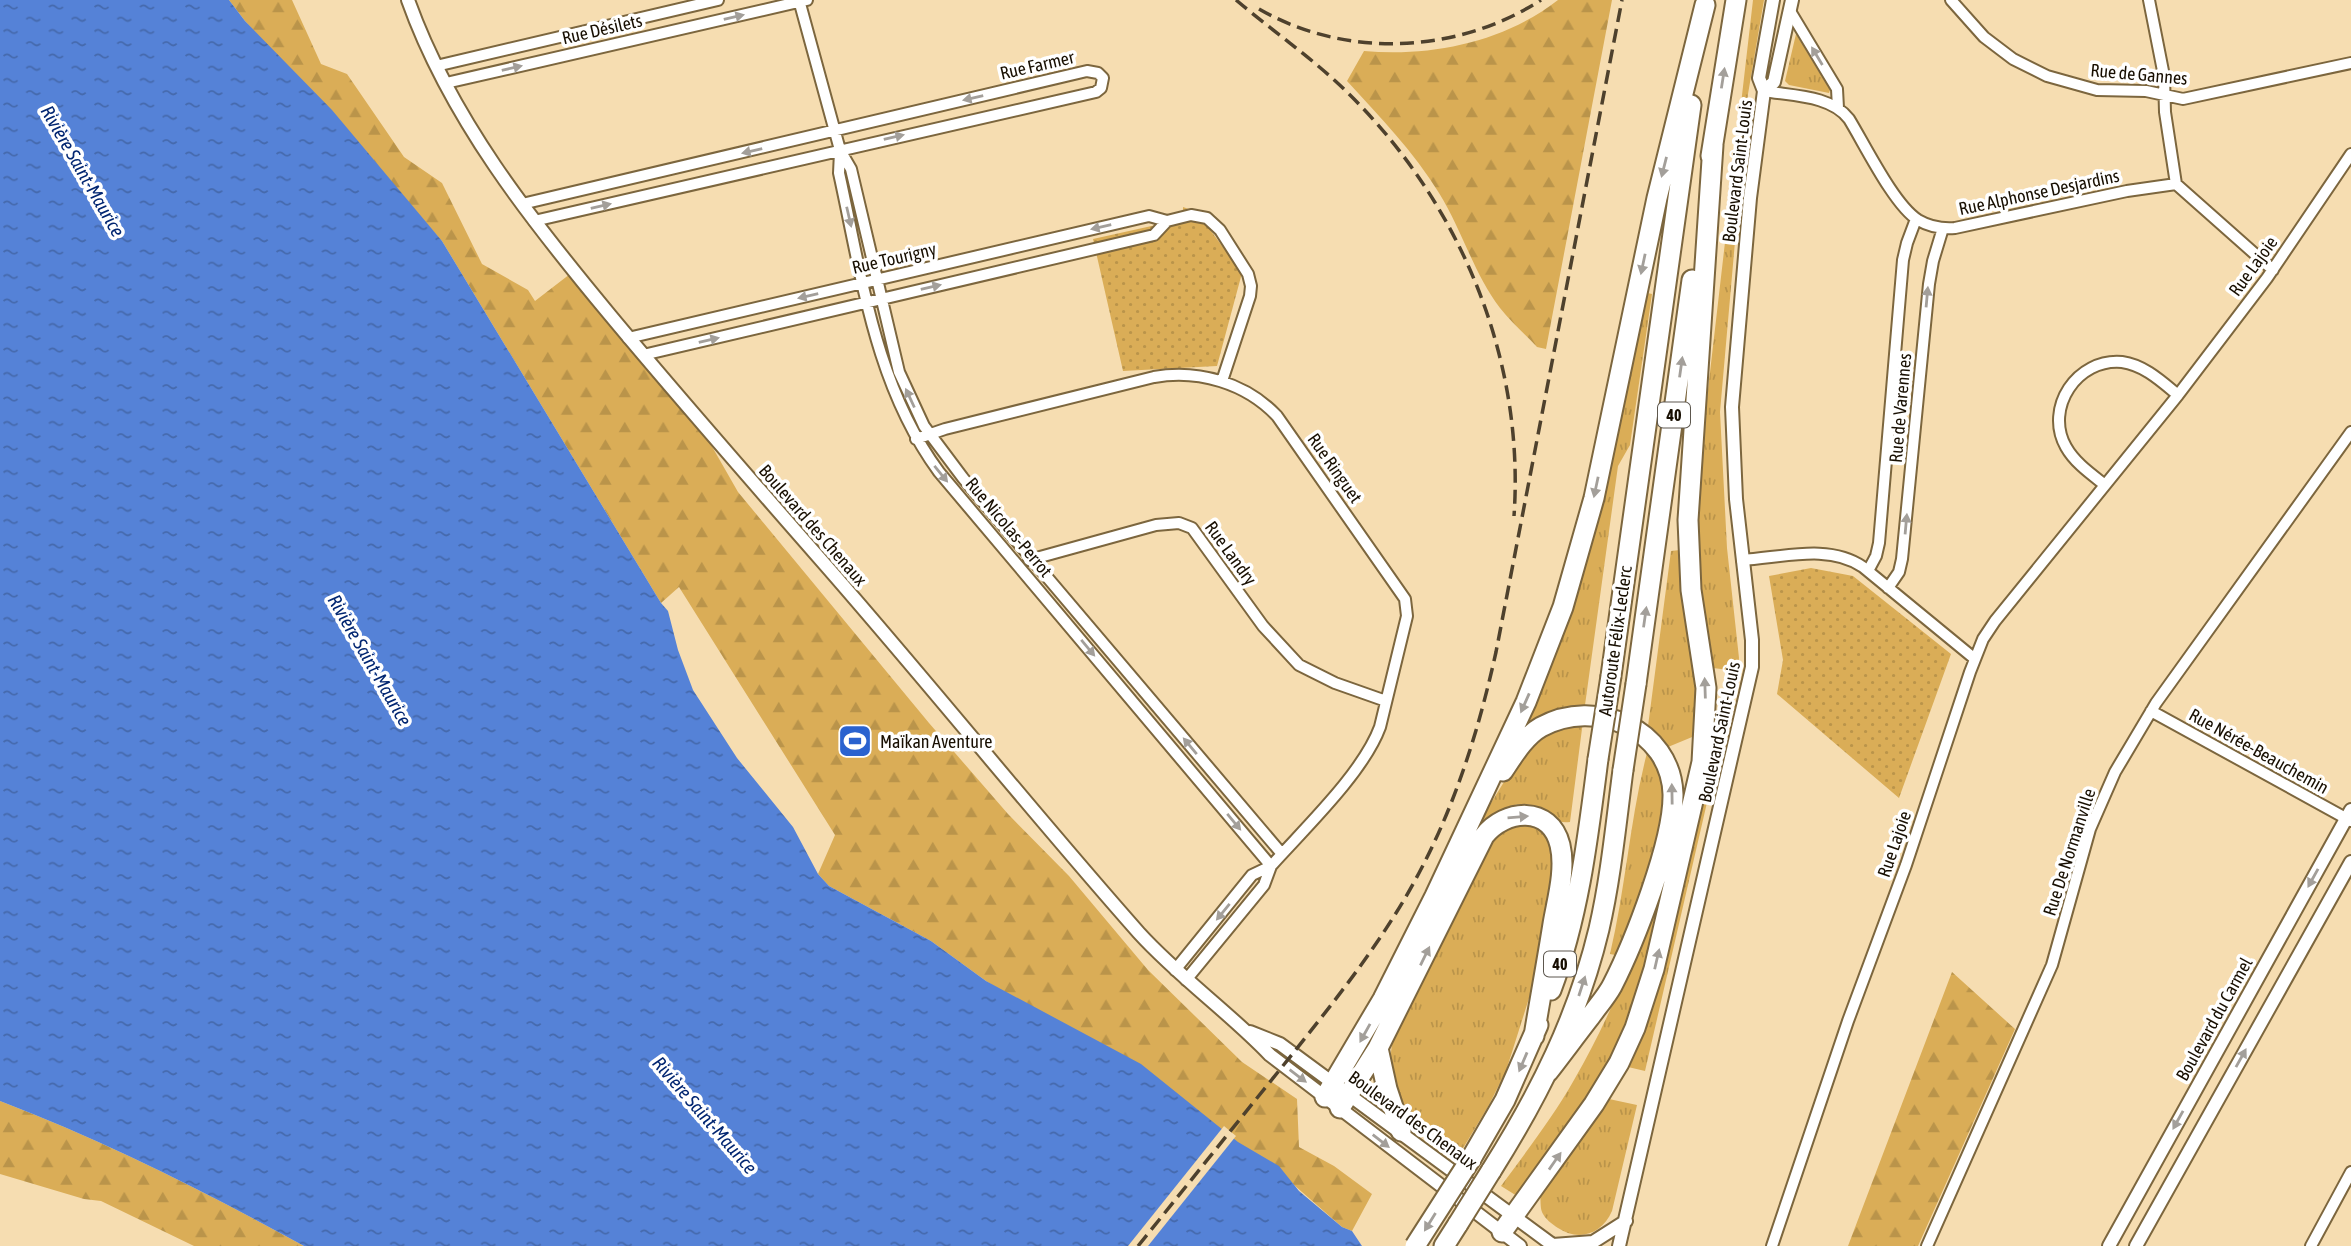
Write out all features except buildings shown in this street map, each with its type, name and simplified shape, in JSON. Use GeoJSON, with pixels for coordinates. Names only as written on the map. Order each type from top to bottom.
{"type":"FeatureCollection","features":[{"type":"Feature","properties":{"kind":"highway","name":"Autoroute Félix-Leclerc"},"geometry":{"type":"LineString","coordinates":[[1444,1246],[1522,1121],[1548,1072],[1578,998],[1598,932],[1736,0]]}},
{"type":"Feature","properties":{"kind":"highway","name":"Autoroute Félix-Leclerc"},"geometry":{"type":"LineString","coordinates":[[1415,1246],[1505,1100],[1534,1036],[1574,918],[1611,676],[1705,3]]}},
{"type":"Feature","properties":{"kind":"highway"},"geometry":{"type":"LineString","coordinates":[[1337,1096],[1473,818],[1538,674],[1579,556],[1599,475],[1657,198],[1705,3]]}},
{"type":"Feature","properties":{"kind":"highway"},"geometry":{"type":"LineString","coordinates":[[1502,1233],[1601,1094],[1635,1028],[1651,983],[1702,762],[1705,678],[1691,590],[1688,520],[1713,145]]}},
{"type":"Feature","properties":{"kind":"highway"},"geometry":{"type":"LineString","coordinates":[[1473,818],[1527,739],[1543,726],[1563,718],[1592,716],[1627,724],[1654,746],[1670,774],[1673,798],[1669,824],[1657,870],[1633,937],[1611,989],[1548,1072]]}},
{"type":"Feature","properties":{"kind":"highway"},"geometry":{"type":"LineString","coordinates":[[1337,1096],[1378,1048],[1485,836],[1498,822],[1520,815],[1532,816],[1549,826],[1556,835],[1561,852],[1560,884],[1534,1036]]}},
{"type":"Feature","properties":{"kind":"highway"},"geometry":{"type":"LineString","coordinates":[[1378,1048],[1387,1089],[1401,1131]]}},
{"type":"Feature","properties":{"kind":"street","name":"Boulevard des Chenaux"},"geometry":{"type":"LineString","coordinates":[[408,0],[436,66],[471,126],[534,221],[628,338],[1113,904],[1186,980],[1247,1031],[1280,1044],[1337,1096],[1520,1246]]}},
{"type":"Feature","properties":{"kind":"street","name":"Rue Désilets"},"geometry":{"type":"LineString","coordinates":[[436,66],[718,0]]}},
{"type":"Feature","properties":{"kind":"street","name":"Boulevard Saint-Louis"},"geometry":{"type":"LineString","coordinates":[[1619,1246],[1751,672],[1753,648],[1733,456],[1733,376],[1764,91],[1759,78],[1773,0]]}},
{"type":"Feature","properties":{"kind":"street","name":"Rue de Gannes"},"geometry":{"type":"LineString","coordinates":[[1951,0],[1995,47],[2034,71],[2086,89],[2146,90],[2183,99],[2351,63]]}},
{"type":"Feature","properties":{"kind":"street"},"geometry":{"type":"LineString","coordinates":[[2149,0],[2164,76],[2176,184],[2273,270]]}},
{"type":"Feature","properties":{"kind":"street","name":"Rue Désilets"},"geometry":{"type":"LineString","coordinates":[[446,83],[802,1]]}},
{"type":"Feature","properties":{"kind":"street","name":"Rue Nicolas-Perrot"},"geometry":{"type":"LineString","coordinates":[[802,1],[840,150],[850,169],[899,372],[909,398],[929,434],[1282,854]]}},
{"type":"Feature","properties":{"kind":"street","name":"Boulevard Saint-Louis"},"geometry":{"type":"LineString","coordinates":[[1764,91],[1774,82],[1791,5]]}},
{"type":"Feature","properties":{"kind":"street"},"geometry":{"type":"LineString","coordinates":[[1791,5],[1837,89],[1838,108]]}},
{"type":"Feature","properties":{"kind":"street","name":"Rue Farmer"},"geometry":{"type":"LineString","coordinates":[[522,204],[1087,71],[1098,72],[1102,78],[1101,88],[1096,92],[534,221]]}},
{"type":"Feature","properties":{"kind":"street"},"geometry":{"type":"LineString","coordinates":[[1764,91],[1823,102],[1838,108],[1849,119],[1901,203],[1916,219]]}},
{"type":"Feature","properties":{"kind":"street","name":"Rue Nicolas-Perrot"},"geometry":{"type":"LineString","coordinates":[[840,150],[839,173],[868,303],[889,382],[916,439],[939,472],[1271,866]]}},
{"type":"Feature","properties":{"kind":"street","name":"Rue Lajoie"},"geometry":{"type":"LineString","coordinates":[[1772,1246],[1848,1021],[1906,865],[1975,659],[1995,621],[2178,394],[2273,270],[2351,154]]}},
{"type":"Feature","properties":{"kind":"street","name":"Rue Alphonse Desjardins"},"geometry":{"type":"LineString","coordinates":[[1916,219],[1943,228],[1962,227],[2127,191],[2176,184]]}},
{"type":"Feature","properties":{"kind":"street","name":"Rue Tourigny"},"geometry":{"type":"LineString","coordinates":[[628,338],[1149,216],[1167,221],[1196,215],[1207,218],[1220,230],[1248,274],[1251,285],[1250,296],[1223,381]]}},
{"type":"Feature","properties":{"kind":"street","name":"Rue de Varennes"},"geometry":{"type":"LineString","coordinates":[[1868,571],[1879,543],[1903,260],[1916,219]]}},
{"type":"Feature","properties":{"kind":"street","name":"Rue Tourigny"},"geometry":{"type":"LineString","coordinates":[[643,355],[1154,235],[1167,221]]}},
{"type":"Feature","properties":{"kind":"street","name":"Rue de Varennes"},"geometry":{"type":"LineString","coordinates":[[1888,588],[1899,572],[1902,559],[1929,284],[1943,228]]}},
{"type":"Feature","properties":{"kind":"street"},"geometry":{"type":"LineString","coordinates":[[2105,485],[2071,455],[2062,438],[2060,410],[2071,384],[2094,366],[2122,362],[2149,372],[2178,394]]}},
{"type":"Feature","properties":{"kind":"street","name":"Rue Ringuet"},"geometry":{"type":"LineString","coordinates":[[916,439],[960,425],[1160,376],[1193,376],[1223,381],[1254,397],[1277,416],[1405,598],[1407,617],[1377,736],[1361,763],[1271,866],[1252,875],[1175,970]]}},
{"type":"Feature","properties":{"kind":"street","name":"Rue De Normanville"},"geometry":{"type":"LineString","coordinates":[[1927,1246],[2052,965],[2097,811],[2122,758],[2151,711],[2351,432]]}},
{"type":"Feature","properties":{"kind":"street","name":"Rue Landry"},"geometry":{"type":"LineString","coordinates":[[1017,564],[1156,525],[1174,522],[1184,524],[1200,538],[1262,626],[1289,656],[1318,675],[1386,701]]}},
{"type":"Feature","properties":{"kind":"street"},"geometry":{"type":"LineString","coordinates":[[1742,561],[1835,555],[1853,560],[1975,659]]}},
{"type":"Feature","properties":{"kind":"street","name":"Rue Nérée-Beauchemin"},"geometry":{"type":"LineString","coordinates":[[2151,711],[2349,817]]}},
{"type":"Feature","properties":{"kind":"street","name":"Boulevard du Carmel"},"geometry":{"type":"LineString","coordinates":[[2109,1246],[2349,817]]}},
{"type":"Feature","properties":{"kind":"street"},"geometry":{"type":"LineString","coordinates":[[2136,1246],[2351,862]]}},
{"type":"Feature","properties":{"kind":"street","name":"Rue Ringuet"},"geometry":{"type":"LineString","coordinates":[[1186,980],[1264,885],[1271,866]]}},
{"type":"Feature","properties":{"kind":"street"},"geometry":{"type":"LineString","coordinates":[[2256,980],[2278,993]]}},
{"type":"Feature","properties":{"kind":"street","name":"Boulevard des Chenaux"},"geometry":{"type":"LineString","coordinates":[[1337,1096],[1401,1131],[1554,1246]]}},
{"type":"Feature","properties":{"kind":"street"},"geometry":{"type":"LineString","coordinates":[[2311,1246],[2351,1172]]}},
{"type":"Feature","properties":{"kind":"street"},"geometry":{"type":"LineString","coordinates":[[1554,1246],[1593,1242],[1626,1221]]}},
{"type":"Feature","properties":{"kind":"green space"},"geometry":{"type":"Polygon","coordinates":[[[229,0],[292,0],[321,64],[347,74],[404,157],[442,183],[482,264],[528,290],[535,301],[570,274],[682,394],[738,492],[1008,814],[1069,876],[1148,970],[1242,1062],[1297,1099],[1299,1147],[1334,1166],[1372,1194],[1352,1231],[1342,1227],[1286,1178],[986,981],[931,941],[829,886],[818,874],[835,835],[679,587],[661,603],[442,241],[229,0]]]}},
{"type":"Feature","properties":{"kind":"green space"},"geometry":{"type":"Polygon","coordinates":[[[1558,0],[1612,0],[1546,349],[1537,347],[1500,308],[1483,281],[1447,207],[1419,163],[1347,81],[1364,51],[1441,49],[1466,43],[1514,27],[1558,0]]]}},
{"type":"Feature","properties":{"kind":"green space"},"geometry":{"type":"Polygon","coordinates":[[[1753,0],[1764,0],[1748,94],[1720,412],[1727,548],[1739,658],[1737,671],[1713,668],[1698,585],[1694,540],[1701,450],[1753,0]]]}},
{"type":"Feature","properties":{"kind":"green space"},"geometry":{"type":"Polygon","coordinates":[[[1796,34],[1830,90],[1829,93],[1789,85],[1785,81],[1796,34]]]}},
{"type":"Feature","properties":{"kind":"green space"},"geometry":{"type":"Polygon","coordinates":[[[1183,207],[1197,212],[1242,273],[1217,366],[1123,371],[1093,239],[1183,219],[1183,207]]]}},
{"type":"Feature","properties":{"kind":"green space"},"geometry":{"type":"Polygon","coordinates":[[[1643,292],[1652,294],[1630,445],[1618,466],[1585,705],[1547,713],[1527,725],[1523,720],[1643,292]]]}},
{"type":"Feature","properties":{"kind":"green space"},"geometry":{"type":"Polygon","coordinates":[[[1680,550],[1697,670],[1697,735],[1668,747],[1648,726],[1671,551],[1680,550]]]}},
{"type":"Feature","properties":{"kind":"green space"},"geometry":{"type":"Polygon","coordinates":[[[1811,568],[1853,576],[1951,654],[1899,798],[1777,694],[1783,660],[1769,576],[1811,568]]]}},
{"type":"Feature","properties":{"kind":"green space"},"geometry":{"type":"Polygon","coordinates":[[[1727,716],[1645,1071],[1628,1067],[1649,1015],[1672,936],[1706,787],[1716,719],[1727,716]]]}},
{"type":"Feature","properties":{"kind":"green space"},"geometry":{"type":"Polygon","coordinates":[[[1583,721],[1570,822],[1558,821],[1532,805],[1513,805],[1496,813],[1475,833],[1512,769],[1544,733],[1583,721]]]}},
{"type":"Feature","properties":{"kind":"green space"},"geometry":{"type":"Polygon","coordinates":[[[1648,749],[1663,776],[1667,794],[1653,854],[1618,953],[1615,955],[1610,954],[1648,749]]]}},
{"type":"Feature","properties":{"kind":"green space"},"geometry":{"type":"Polygon","coordinates":[[[1523,821],[1544,831],[1555,858],[1531,992],[1506,1071],[1459,1155],[1425,1129],[1407,1109],[1404,1110],[1393,1073],[1391,1055],[1394,1035],[1496,832],[1523,821]]]}},
{"type":"Feature","properties":{"kind":"green space"},"geometry":{"type":"Polygon","coordinates":[[[1674,853],[1644,983],[1609,1066],[1517,1196],[1501,1186],[1557,1107],[1589,1052],[1628,968],[1674,853]]]}},
{"type":"Feature","properties":{"kind":"green space"},"geometry":{"type":"Polygon","coordinates":[[[1952,972],[2015,1029],[1918,1246],[1848,1246],[1952,972]]]}},
{"type":"Feature","properties":{"kind":"green space"},"geometry":{"type":"Polygon","coordinates":[[[1609,1099],[1637,1105],[1612,1211],[1596,1230],[1582,1235],[1566,1232],[1545,1217],[1541,1210],[1540,1196],[1609,1099]]]}},
{"type":"Feature","properties":{"kind":"green space"},"geometry":{"type":"Polygon","coordinates":[[[0,1101],[155,1168],[304,1246],[194,1246],[101,1201],[84,1199],[0,1174],[0,1101]]]}},
{"type":"Feature","properties":{"kind":"water","name":"Rivière Saint-Maurice"},"geometry":{"type":"Polygon","coordinates":[[[0,0],[229,0],[245,21],[332,110],[442,241],[668,611],[678,650],[693,690],[737,758],[793,827],[818,874],[829,886],[931,941],[986,981],[1141,1064],[1238,1142],[1279,1166],[1299,1191],[1342,1227],[1352,1231],[1362,1246],[304,1246],[155,1168],[0,1101],[0,0]]]}},
{"type":"Feature","properties":{"kind":"pier"},"geometry":{"type":"Polygon","coordinates":[[[1224,1126],[1236,1136],[1148,1246],[1128,1246],[1224,1126]]]}},
{"type":"Feature","properties":{"kind":"railway"},"geometry":{"type":"LineString","coordinates":[[1236,0],[1309,58],[1350,95],[1389,138],[1424,185],[1454,235],[1478,288],[1496,343],[1509,400],[1515,458],[1514,516]]}},
{"type":"Feature","properties":{"kind":"railway"},"geometry":{"type":"LineString","coordinates":[[1259,9],[1293,25],[1328,36],[1364,42],[1401,43],[1438,40],[1474,31],[1508,18],[1541,0]]}},
{"type":"Feature","properties":{"kind":"railway"},"geometry":{"type":"LineString","coordinates":[[1138,1246],[1371,951],[1419,873],[1455,793],[1474,737],[1496,652],[1622,0]]}},
{"type":"Feature","properties":{"kind":"place","name":"Maïkan Aventure"},"geometry":{"type":"Point","coordinates":[855,741]}}]}
